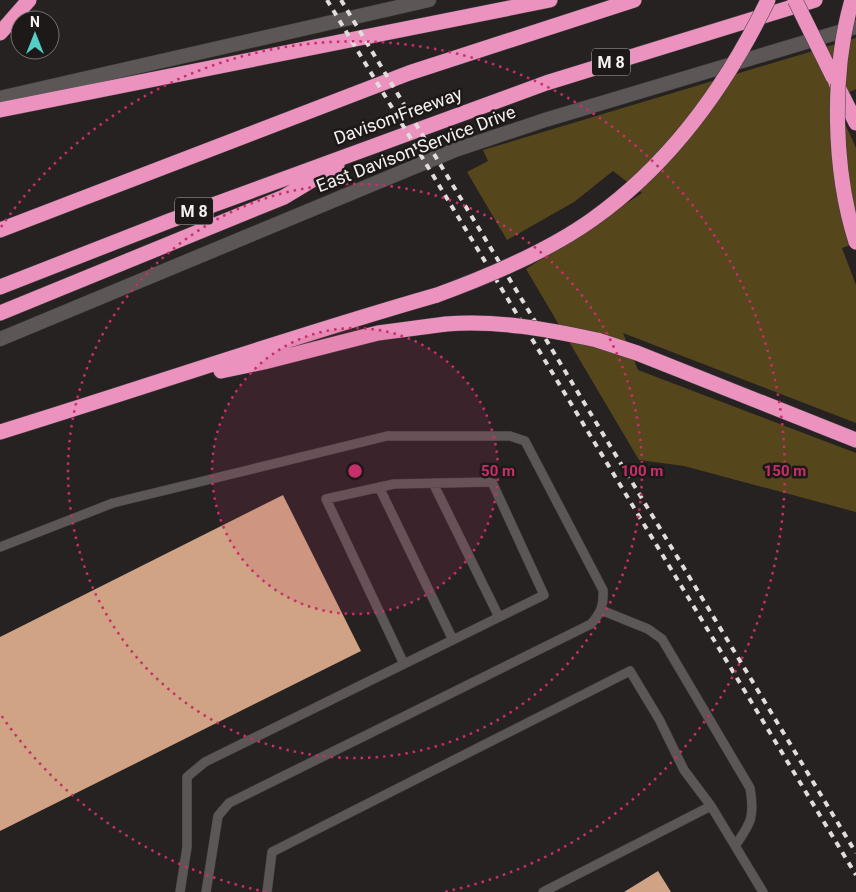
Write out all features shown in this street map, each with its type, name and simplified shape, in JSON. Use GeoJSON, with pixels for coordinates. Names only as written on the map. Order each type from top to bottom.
{"type":"FeatureCollection","features":[{"type":"Feature","properties":{"kind":"highway"},"geometry":{"type":"LineString","coordinates":[[0,34],[29,0]]}},
{"type":"Feature","properties":{"kind":"highway"},"geometry":{"type":"LineString","coordinates":[[0,110],[550,0]]}},
{"type":"Feature","properties":{"kind":"highway","name":"Davison Freeway"},"geometry":{"type":"LineString","coordinates":[[0,230],[410,73],[634,0]]}},
{"type":"Feature","properties":{"kind":"highway"},"geometry":{"type":"LineString","coordinates":[[0,432],[160,382],[309,332],[437,296],[478,280],[550,244],[592,220],[627,192],[682,136],[708,104],[740,56],[768,0]]}},
{"type":"Feature","properties":{"kind":"highway"},"geometry":{"type":"LineString","coordinates":[[796,0],[856,123]]}},
{"type":"Feature","properties":{"kind":"highway","name":"Davison Freeway"},"geometry":{"type":"LineString","coordinates":[[0,287],[168,221],[371,145],[546,83],[815,0]]}},
{"type":"Feature","properties":{"kind":"highway"},"geometry":{"type":"LineString","coordinates":[[852,0],[842,54],[838,123],[843,185],[856,242]]}},
{"type":"Feature","properties":{"kind":"highway"},"geometry":{"type":"LineString","coordinates":[[0,313],[284,197],[371,145]]}},
{"type":"Feature","properties":{"kind":"highway"},"geometry":{"type":"LineString","coordinates":[[160,382],[264,362],[378,333],[446,324],[473,322],[506,323],[549,329],[597,340],[637,353],[856,440]]}},
{"type":"Feature","properties":{"kind":"main road"},"geometry":{"type":"LineString","coordinates":[[0,98],[429,0]]}},
{"type":"Feature","properties":{"kind":"main road","name":"East Davison Service Drive"},"geometry":{"type":"LineString","coordinates":[[0,339],[456,150],[545,120],[856,27]]}},
{"type":"Feature","properties":{"kind":"lane"},"geometry":{"type":"LineString","coordinates":[[0,546],[114,503],[387,436],[510,436],[525,441],[603,590],[604,602],[599,616],[591,624],[229,803],[218,816],[206,892]]}},
{"type":"Feature","properties":{"kind":"lane"},"geometry":{"type":"LineString","coordinates":[[180,892],[187,848],[187,777],[205,762],[453,640],[544,595],[492,482],[394,484],[326,500],[404,664]]}},
{"type":"Feature","properties":{"kind":"lane"},"geometry":{"type":"LineString","coordinates":[[433,483],[499,617]]}},
{"type":"Feature","properties":{"kind":"lane"},"geometry":{"type":"LineString","coordinates":[[379,487],[453,640]]}},
{"type":"Feature","properties":{"kind":"lane"},"geometry":{"type":"LineString","coordinates":[[601,610],[648,629],[662,639],[750,788],[754,810],[750,824],[735,846]]}},
{"type":"Feature","properties":{"kind":"lane"},"geometry":{"type":"LineString","coordinates":[[267,892],[272,852],[630,671],[659,719],[684,770],[711,806],[763,892]]}},
{"type":"Feature","properties":{"kind":"lane"},"geometry":{"type":"LineString","coordinates":[[544,892],[711,806]]}},
{"type":"Feature","properties":{"kind":"shaded area"},"geometry":{"type":"Polygon","coordinates":[[[856,38],[856,89],[834,99],[856,148],[856,243],[842,248],[856,285],[856,423],[623,333],[638,370],[856,453],[856,512],[684,466],[639,460],[526,269],[642,193],[613,171],[574,202],[507,240],[467,172],[488,161],[483,150],[856,38]]]}},
{"type":"Feature","properties":{"kind":"building"},"geometry":{"type":"Polygon","coordinates":[[[283,495],[361,651],[0,831],[0,637],[283,495]]]}},
{"type":"Feature","properties":{"kind":"building"},"geometry":{"type":"Polygon","coordinates":[[[658,871],[671,892],[624,892],[658,871]]]}},
{"type":"Feature","properties":{"kind":"railway"},"geometry":{"type":"LineString","coordinates":[[327,0],[856,875]]}},
{"type":"Feature","properties":{"kind":"railway"},"geometry":{"type":"LineString","coordinates":[[341,0],[856,853]]}}]}
